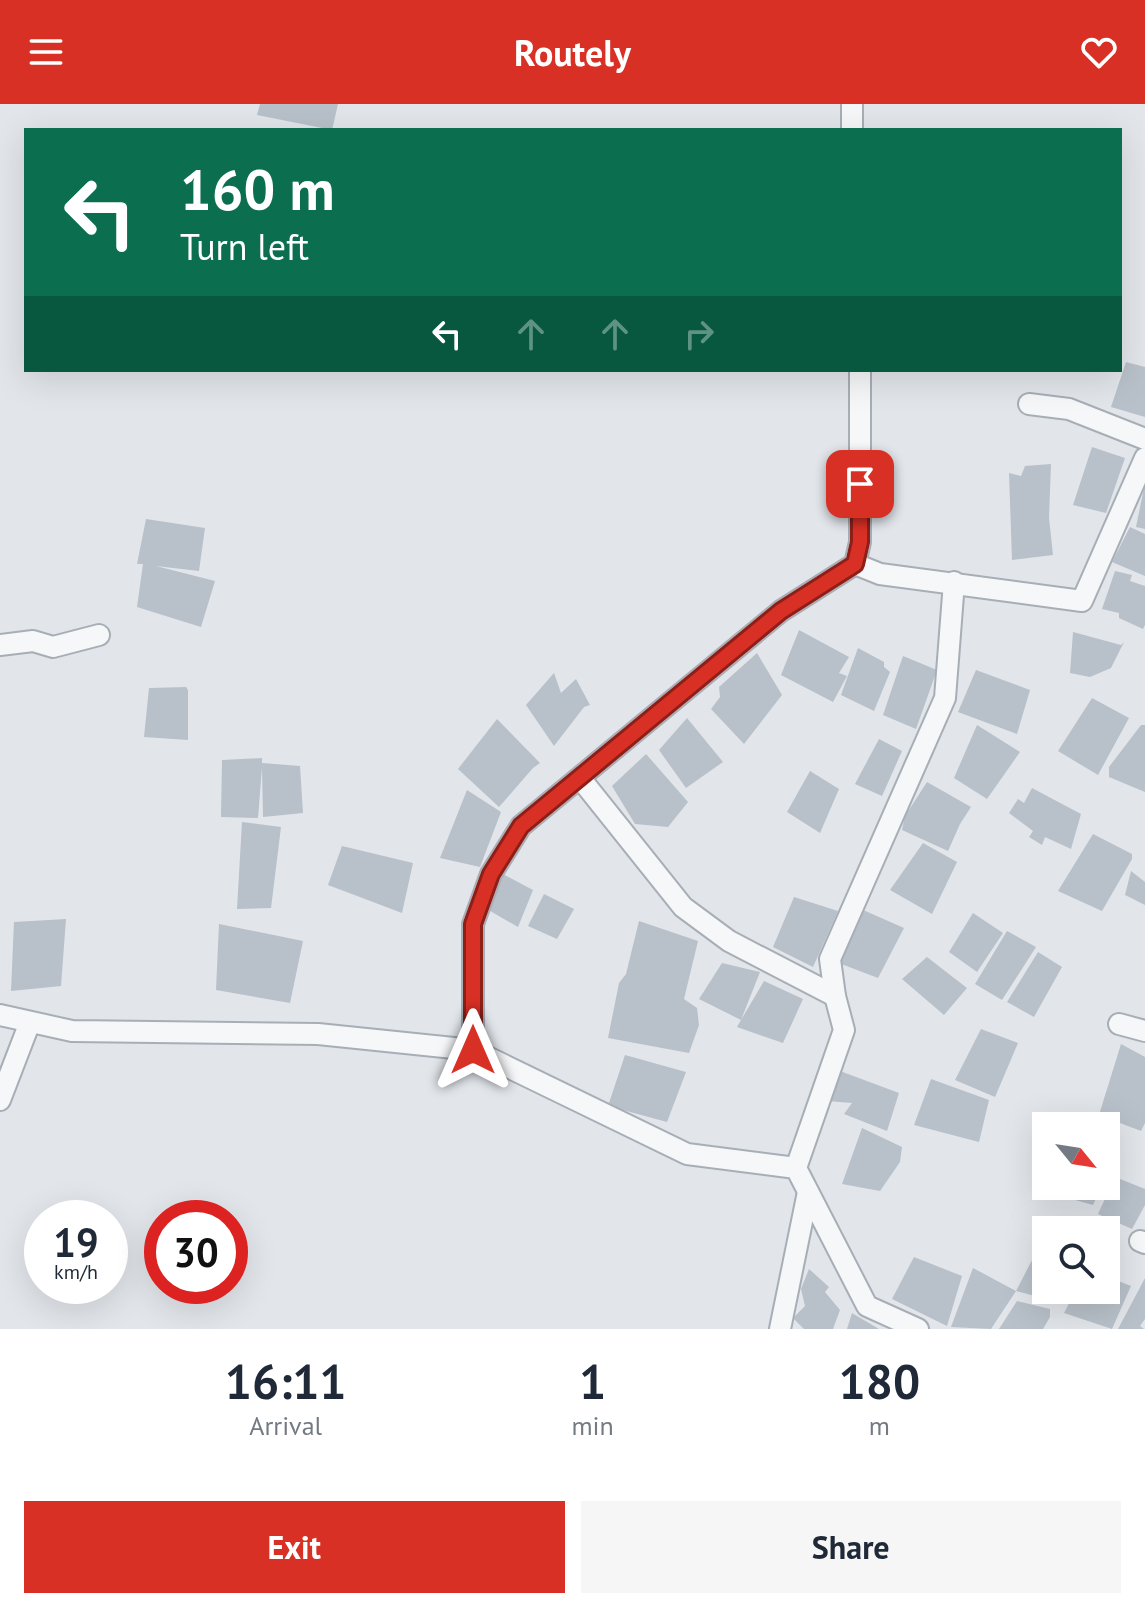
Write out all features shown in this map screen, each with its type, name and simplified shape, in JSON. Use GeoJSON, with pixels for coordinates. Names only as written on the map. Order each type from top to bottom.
{"type":"FeatureCollection","features":[{"type":"Feature","properties":{"kind":"street"},"geometry":{"type":"LineString","coordinates":[[852,104],[852,128]]}},
{"type":"Feature","properties":{"kind":"street"},"geometry":{"type":"LineString","coordinates":[[473,1050],[473,924],[491,874],[521,826],[781,611],[855,564],[860,542],[860,372]]}},
{"type":"Feature","properties":{"kind":"street"},"geometry":{"type":"LineString","coordinates":[[1029,404],[1069,409],[1145,439]]}},
{"type":"Feature","properties":{"kind":"street"},"geometry":{"type":"LineString","coordinates":[[855,564],[880,574],[1082,601],[1145,458]]}},
{"type":"Feature","properties":{"kind":"street"},"geometry":{"type":"LineString","coordinates":[[918,1329],[867,1306],[796,1168],[844,1030],[830,959],[945,698],[954,582]]}},
{"type":"Feature","properties":{"kind":"street"},"geometry":{"type":"LineString","coordinates":[[0,645],[33,641],[53,647],[99,635]]}},
{"type":"Feature","properties":{"kind":"street"},"geometry":{"type":"LineString","coordinates":[[580,778],[683,907],[729,941],[835,996]]}},
{"type":"Feature","properties":{"kind":"street"},"geometry":{"type":"LineString","coordinates":[[0,1015],[72,1031],[318,1034],[473,1050],[687,1154],[796,1168]]}},
{"type":"Feature","properties":{"kind":"street"},"geometry":{"type":"LineString","coordinates":[[0,1100],[30,1022]]}},
{"type":"Feature","properties":{"kind":"street"},"geometry":{"type":"LineString","coordinates":[[1119,1024],[1145,1031]]}},
{"type":"Feature","properties":{"kind":"street"},"geometry":{"type":"LineString","coordinates":[[780,1329],[808,1192]]}},
{"type":"Feature","properties":{"kind":"building"},"geometry":{"type":"Polygon","coordinates":[[[260,104],[338,104],[332,128],[257,115],[260,104]]]}},
{"type":"Feature","properties":{"kind":"building"},"geometry":{"type":"Polygon","coordinates":[[[1126,362],[1145,367],[1145,417],[1111,407],[1126,362]]]}},
{"type":"Feature","properties":{"kind":"building"},"geometry":{"type":"Polygon","coordinates":[[[1092,447],[1125,458],[1106,513],[1073,505],[1092,447]]]}},
{"type":"Feature","properties":{"kind":"building"},"geometry":{"type":"Polygon","coordinates":[[[1051,464],[1049,518],[1053,555],[1012,560],[1009,473],[1021,476],[1025,466],[1051,464]]]}},
{"type":"Feature","properties":{"kind":"building"},"geometry":{"type":"Polygon","coordinates":[[[1145,488],[1145,529],[1136,527],[1145,488]]]}},
{"type":"Feature","properties":{"kind":"building"},"geometry":{"type":"Polygon","coordinates":[[[146,519],[205,528],[199,571],[156,566],[215,581],[201,627],[137,607],[143,564],[137,564],[146,519]]]}},
{"type":"Feature","properties":{"kind":"building"},"geometry":{"type":"Polygon","coordinates":[[[1130,527],[1145,534],[1145,576],[1112,562],[1130,527]]]}},
{"type":"Feature","properties":{"kind":"building"},"geometry":{"type":"Polygon","coordinates":[[[1115,571],[1132,575],[1130,581],[1145,586],[1143,629],[1119,618],[1119,613],[1102,609],[1115,571]]]}},
{"type":"Feature","properties":{"kind":"building"},"geometry":{"type":"Polygon","coordinates":[[[799,630],[849,657],[839,673],[847,676],[833,702],[781,675],[799,630]]]}},
{"type":"Feature","properties":{"kind":"building"},"geometry":{"type":"Polygon","coordinates":[[[1073,632],[1121,645],[1124,642],[1111,668],[1090,677],[1070,673],[1073,632]]]}},
{"type":"Feature","properties":{"kind":"building"},"geometry":{"type":"Polygon","coordinates":[[[858,648],[884,662],[884,667],[890,672],[874,711],[841,695],[858,648]]]}},
{"type":"Feature","properties":{"kind":"building"},"geometry":{"type":"Polygon","coordinates":[[[757,653],[782,695],[744,744],[711,709],[720,697],[719,687],[757,653]]]}},
{"type":"Feature","properties":{"kind":"building"},"geometry":{"type":"Polygon","coordinates":[[[903,656],[937,670],[916,729],[883,715],[903,656]]]}},
{"type":"Feature","properties":{"kind":"building"},"geometry":{"type":"Polygon","coordinates":[[[976,670],[1030,690],[1017,734],[958,712],[976,670]]]}},
{"type":"Feature","properties":{"kind":"building"},"geometry":{"type":"Polygon","coordinates":[[[554,673],[561,693],[576,679],[590,705],[584,707],[554,746],[526,705],[554,673]]]}},
{"type":"Feature","properties":{"kind":"building"},"geometry":{"type":"Polygon","coordinates":[[[186,687],[188,740],[144,737],[149,688],[186,687]]]}},
{"type":"Feature","properties":{"kind":"building"},"geometry":{"type":"Polygon","coordinates":[[[1092,698],[1129,718],[1098,775],[1058,751],[1092,698]]]}},
{"type":"Feature","properties":{"kind":"building"},"geometry":{"type":"Polygon","coordinates":[[[687,718],[723,762],[686,788],[659,750],[687,718]]]}},
{"type":"Feature","properties":{"kind":"building"},"geometry":{"type":"Polygon","coordinates":[[[497,719],[540,763],[499,807],[458,769],[497,719]]]}},
{"type":"Feature","properties":{"kind":"building"},"geometry":{"type":"Polygon","coordinates":[[[977,725],[1020,752],[987,799],[954,778],[977,725]]]}},
{"type":"Feature","properties":{"kind":"building"},"geometry":{"type":"Polygon","coordinates":[[[1141,725],[1145,725],[1145,792],[1109,777],[1109,767],[1141,725]]]}},
{"type":"Feature","properties":{"kind":"building"},"geometry":{"type":"Polygon","coordinates":[[[879,739],[902,751],[882,796],[855,784],[879,739]]]}},
{"type":"Feature","properties":{"kind":"building"},"geometry":{"type":"Polygon","coordinates":[[[646,754],[688,802],[668,827],[635,824],[612,786],[646,754]]]}},
{"type":"Feature","properties":{"kind":"building"},"geometry":{"type":"Polygon","coordinates":[[[262,758],[262,763],[300,766],[303,813],[263,817],[262,767],[258,818],[221,817],[222,760],[262,758]]]}},
{"type":"Feature","properties":{"kind":"building"},"geometry":{"type":"Polygon","coordinates":[[[810,771],[839,789],[820,833],[787,812],[810,771]]]}},
{"type":"Feature","properties":{"kind":"building"},"geometry":{"type":"Polygon","coordinates":[[[927,782],[971,807],[948,851],[902,830],[905,816],[927,782]]]}},
{"type":"Feature","properties":{"kind":"building"},"geometry":{"type":"Polygon","coordinates":[[[1032,788],[1081,814],[1071,849],[1045,837],[1042,845],[1029,837],[1033,831],[1009,813],[1018,799],[1024,803],[1032,788]]]}},
{"type":"Feature","properties":{"kind":"building"},"geometry":{"type":"Polygon","coordinates":[[[467,790],[501,812],[480,867],[440,858],[467,790]]]}},
{"type":"Feature","properties":{"kind":"building"},"geometry":{"type":"Polygon","coordinates":[[[242,822],[281,827],[271,908],[237,909],[242,822]]]}},
{"type":"Feature","properties":{"kind":"building"},"geometry":{"type":"Polygon","coordinates":[[[1093,834],[1132,854],[1102,911],[1058,891],[1093,834]]]}},
{"type":"Feature","properties":{"kind":"building"},"geometry":{"type":"Polygon","coordinates":[[[923,843],[957,862],[932,914],[890,890],[923,843]]]}},
{"type":"Feature","properties":{"kind":"building"},"geometry":{"type":"Polygon","coordinates":[[[342,846],[413,863],[402,913],[328,885],[342,846]]]}},
{"type":"Feature","properties":{"kind":"building"},"geometry":{"type":"Polygon","coordinates":[[[1131,871],[1145,882],[1145,905],[1125,895],[1131,871]]]}},
{"type":"Feature","properties":{"kind":"building"},"geometry":{"type":"Polygon","coordinates":[[[499,872],[533,890],[518,927],[485,908],[499,872]]]}},
{"type":"Feature","properties":{"kind":"building"},"geometry":{"type":"Polygon","coordinates":[[[544,894],[574,909],[557,939],[528,926],[544,894]]]}},
{"type":"Feature","properties":{"kind":"building"},"geometry":{"type":"Polygon","coordinates":[[[794,897],[838,911],[813,967],[773,947],[794,897]]]}},
{"type":"Feature","properties":{"kind":"building"},"geometry":{"type":"Polygon","coordinates":[[[854,906],[904,928],[878,978],[836,962],[854,906]]]}},
{"type":"Feature","properties":{"kind":"building"},"geometry":{"type":"Polygon","coordinates":[[[973,913],[1003,933],[977,972],[949,952],[973,913]]]}},
{"type":"Feature","properties":{"kind":"building"},"geometry":{"type":"Polygon","coordinates":[[[66,919],[61,986],[11,991],[14,922],[66,919]]]}},
{"type":"Feature","properties":{"kind":"building"},"geometry":{"type":"Polygon","coordinates":[[[639,921],[698,941],[684,999],[697,1008],[699,1025],[689,1053],[608,1038],[619,983],[626,974],[639,921]]]}},
{"type":"Feature","properties":{"kind":"building"},"geometry":{"type":"Polygon","coordinates":[[[219,924],[303,941],[290,1003],[216,990],[219,924]]]}},
{"type":"Feature","properties":{"kind":"building"},"geometry":{"type":"Polygon","coordinates":[[[1007,931],[1036,947],[1002,1000],[975,984],[1007,931]]]}},
{"type":"Feature","properties":{"kind":"building"},"geometry":{"type":"Polygon","coordinates":[[[1038,952],[1062,967],[1034,1017],[1007,1002],[1038,952]]]}},
{"type":"Feature","properties":{"kind":"building"},"geometry":{"type":"Polygon","coordinates":[[[927,957],[967,988],[944,1015],[902,979],[927,957]]]}},
{"type":"Feature","properties":{"kind":"building"},"geometry":{"type":"Polygon","coordinates":[[[722,963],[760,972],[741,1020],[699,999],[722,963]]]}},
{"type":"Feature","properties":{"kind":"building"},"geometry":{"type":"Polygon","coordinates":[[[764,981],[803,999],[783,1043],[737,1027],[764,981]]]}},
{"type":"Feature","properties":{"kind":"building"},"geometry":{"type":"Polygon","coordinates":[[[981,1029],[1018,1043],[995,1097],[955,1080],[981,1029]]]}},
{"type":"Feature","properties":{"kind":"building"},"geometry":{"type":"Polygon","coordinates":[[[1121,1044],[1145,1057],[1145,1123],[1141,1131],[1120,1123],[1120,1112],[1100,1112],[1121,1044]]]}},
{"type":"Feature","properties":{"kind":"building"},"geometry":{"type":"Polygon","coordinates":[[[625,1055],[686,1072],[667,1122],[608,1106],[625,1055]]]}},
{"type":"Feature","properties":{"kind":"building"},"geometry":{"type":"Polygon","coordinates":[[[840,1071],[899,1093],[887,1131],[844,1114],[852,1103],[826,1101],[840,1071]]]}},
{"type":"Feature","properties":{"kind":"building"},"geometry":{"type":"Polygon","coordinates":[[[931,1079],[989,1100],[979,1142],[914,1125],[931,1079]]]}},
{"type":"Feature","properties":{"kind":"building"},"geometry":{"type":"Polygon","coordinates":[[[862,1128],[902,1147],[900,1162],[880,1191],[842,1184],[862,1128]]]}},
{"type":"Feature","properties":{"kind":"building"},"geometry":{"type":"Polygon","coordinates":[[[1120,1179],[1145,1189],[1145,1205],[1132,1229],[1120,1224],[1120,1216],[1098,1214],[1104,1200],[1120,1200],[1120,1179]]]}},
{"type":"Feature","properties":{"kind":"building"},"geometry":{"type":"Polygon","coordinates":[[[1075,1200],[1095,1200],[1093,1205],[1075,1200]]]}},
{"type":"Feature","properties":{"kind":"building"},"geometry":{"type":"Polygon","coordinates":[[[914,1257],[962,1276],[947,1326],[892,1299],[914,1257]]]}},
{"type":"Feature","properties":{"kind":"building"},"geometry":{"type":"Polygon","coordinates":[[[1032,1260],[1032,1295],[1016,1291],[1032,1260]]]}},
{"type":"Feature","properties":{"kind":"building"},"geometry":{"type":"Polygon","coordinates":[[[973,1268],[1016,1291],[991,1329],[951,1327],[973,1268]]]}},
{"type":"Feature","properties":{"kind":"building"},"geometry":{"type":"Polygon","coordinates":[[[809,1269],[829,1287],[825,1292],[840,1310],[833,1329],[804,1329],[793,1318],[805,1306],[801,1289],[809,1269]]]}},
{"type":"Feature","properties":{"kind":"building"},"geometry":{"type":"Polygon","coordinates":[[[1145,1278],[1145,1319],[1140,1326],[1144,1329],[1118,1329],[1145,1278]]]}},
{"type":"Feature","properties":{"kind":"building"},"geometry":{"type":"Polygon","coordinates":[[[1120,1282],[1131,1286],[1112,1329],[1064,1313],[1069,1304],[1120,1304],[1120,1282]]]}},
{"type":"Feature","properties":{"kind":"building"},"geometry":{"type":"Polygon","coordinates":[[[1017,1301],[1050,1309],[1050,1317],[1043,1329],[999,1329],[1017,1301]]]}},
{"type":"Feature","properties":{"kind":"building"},"geometry":{"type":"Polygon","coordinates":[[[852,1313],[879,1329],[847,1329],[852,1313]]]}},
{"type":"Feature","properties":{"kind":"route"},"geometry":{"type":"LineString","coordinates":[[473,1050],[473,924],[491,874],[521,826],[781,611],[855,564],[860,542],[860,484]]}}]}
